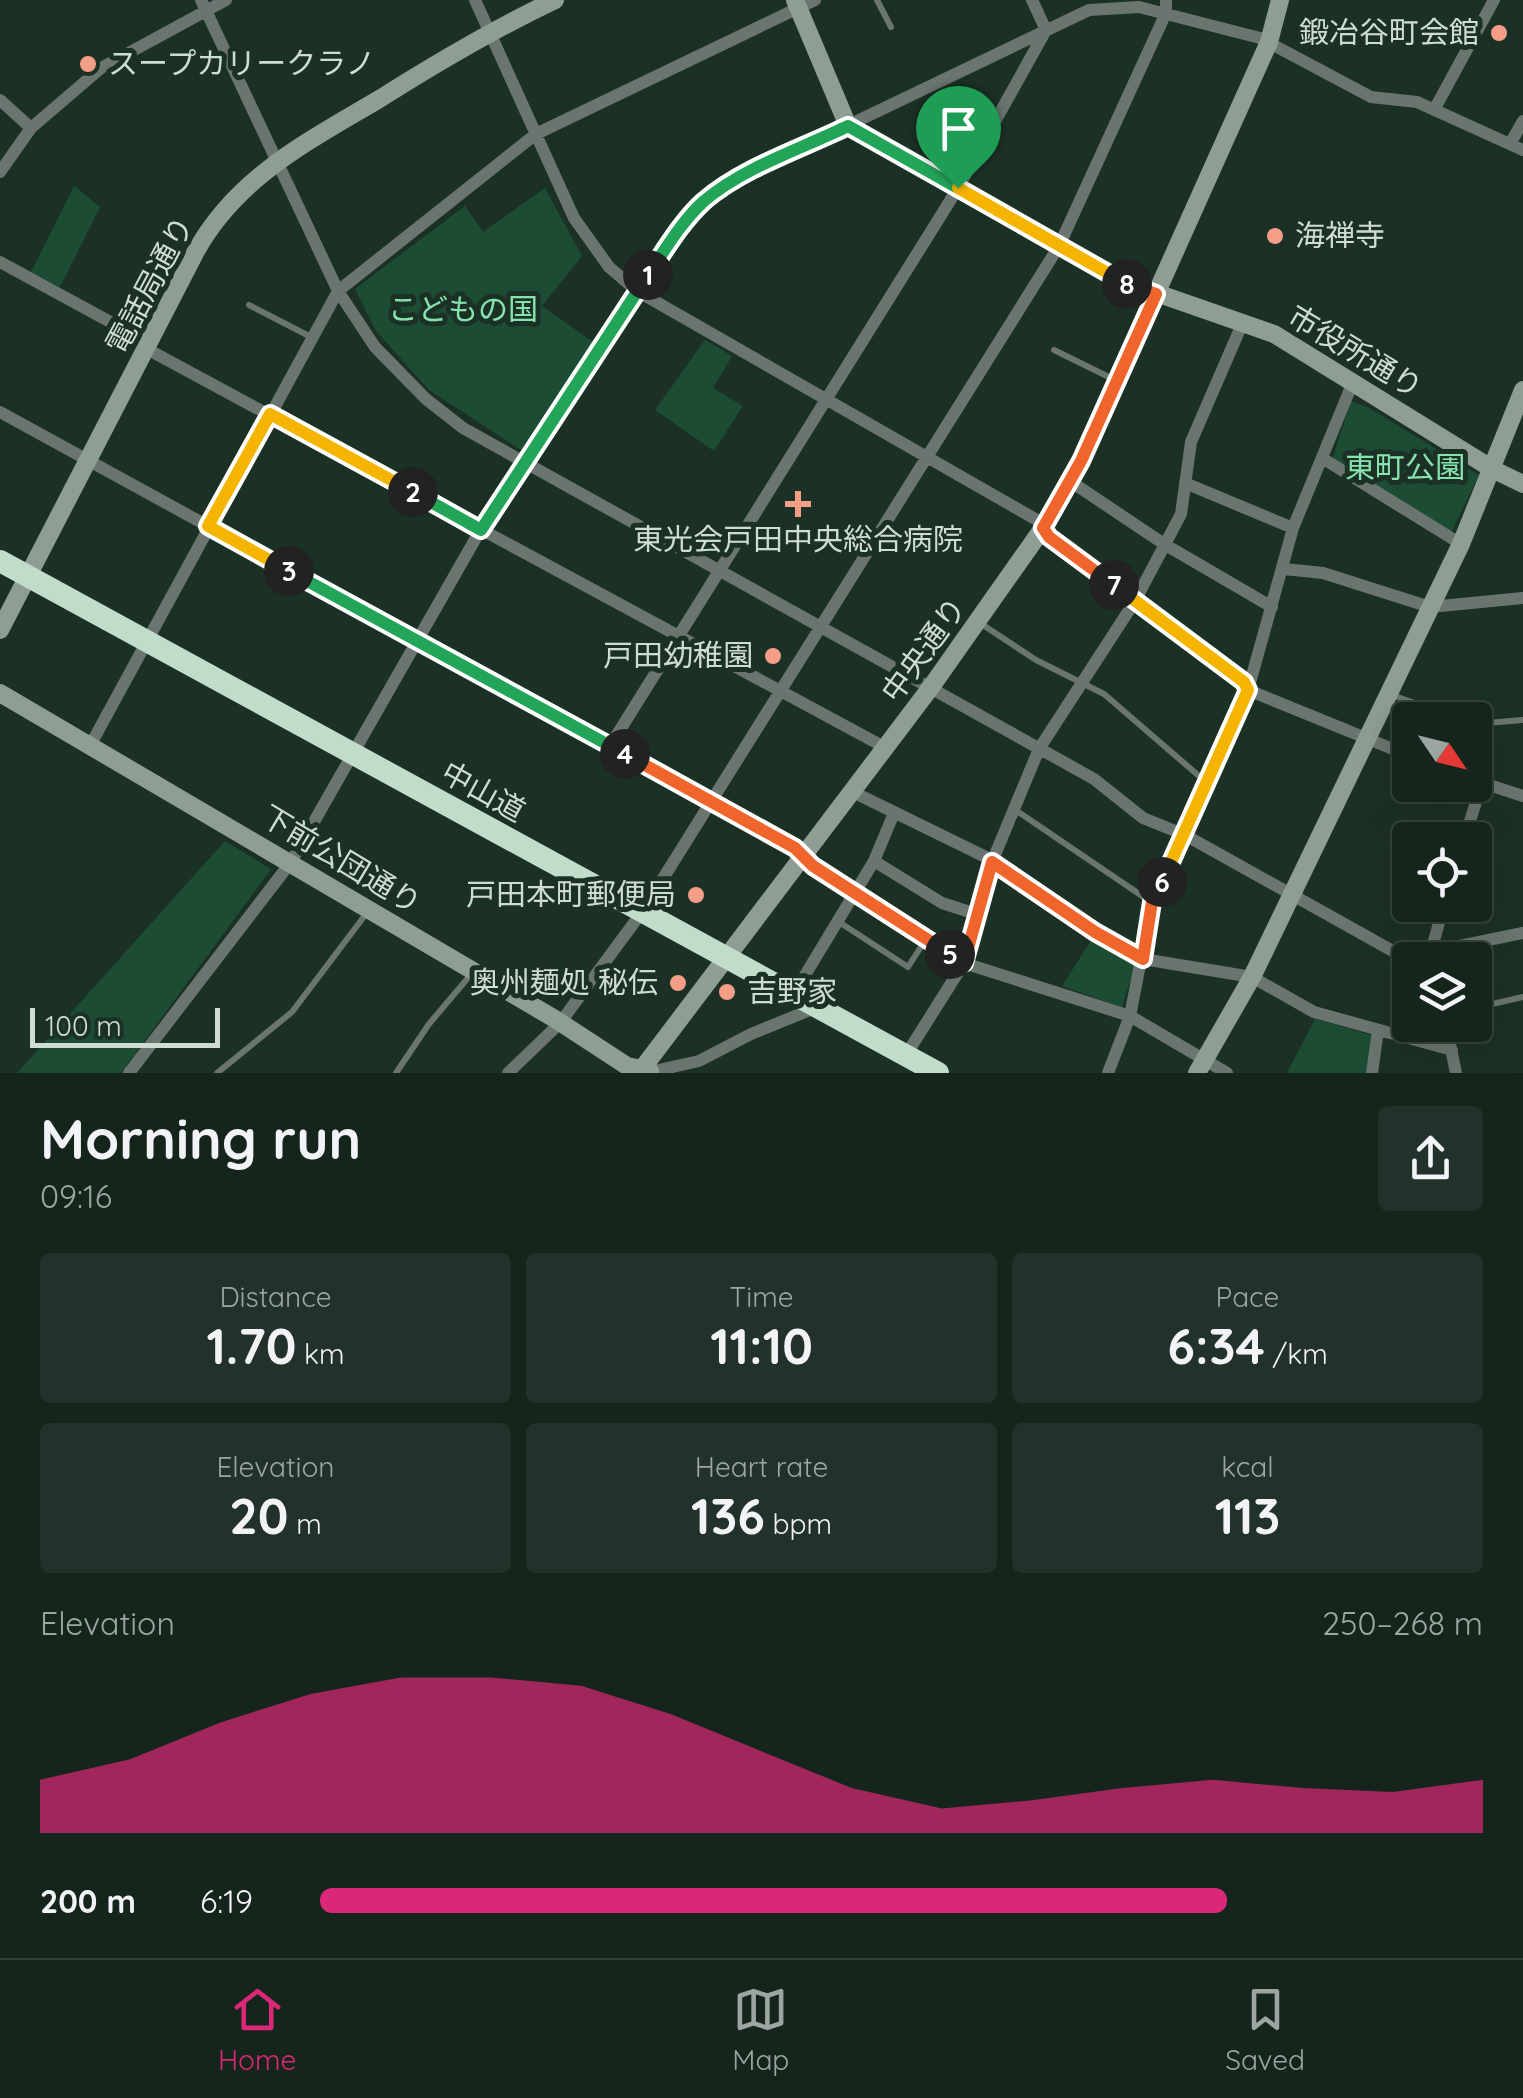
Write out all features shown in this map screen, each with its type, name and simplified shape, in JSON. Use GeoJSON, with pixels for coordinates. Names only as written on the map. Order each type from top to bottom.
{"type":"FeatureCollection","features":[{"type":"Feature","properties":{"kind":"highway","name":"中山道"},"geometry":{"type":"LineString","coordinates":[[0,562],[938,1073]]}},
{"type":"Feature","properties":{"kind":"street"},"geometry":{"type":"LineString","coordinates":[[0,172],[31,128],[101,68],[204,5],[226,0]]}},
{"type":"Feature","properties":{"kind":"street"},"geometry":{"type":"LineString","coordinates":[[475,0],[574,218],[609,267],[637,291],[1038,520],[1049,537],[1244,682],[1248,690],[1392,749]]}},
{"type":"Feature","properties":{"kind":"street","name":"電話局通り"},"geometry":{"type":"LineString","coordinates":[[0,630],[210,227],[241,190],[277,161],[490,31],[555,0]]}},
{"type":"Feature","properties":{"kind":"street"},"geometry":{"type":"LineString","coordinates":[[1032,0],[1046,30]]}},
{"type":"Feature","properties":{"kind":"street","name":"中央通り"},"geometry":{"type":"LineString","coordinates":[[647,1070],[931,688],[1043,528],[1117,381],[1268,42],[1280,0]]}},
{"type":"Feature","properties":{"kind":"street"},"geometry":{"type":"LineString","coordinates":[[1434,110],[1494,0]]}},
{"type":"Feature","properties":{"kind":"street"},"geometry":{"type":"LineString","coordinates":[[91,744],[338,291],[536,134],[803,3],[848,126]]}},
{"type":"Feature","properties":{"kind":"street"},"geometry":{"type":"LineString","coordinates":[[204,5],[338,291],[375,347],[426,399],[463,428],[522,463],[1094,778],[1143,818],[1185,835],[1392,950]]}},
{"type":"Feature","properties":{"kind":"street"},"geometry":{"type":"LineString","coordinates":[[129,1073],[291,862],[481,530],[637,291],[684,222],[734,180],[1046,30],[1089,10],[1108,6],[1166,7],[1268,42],[1371,97],[1417,102],[1517,147],[1523,121]]}},
{"type":"Feature","properties":{"kind":"street"},"geometry":{"type":"LineString","coordinates":[[508,1073],[560,1022],[642,912],[1060,246],[1166,7]]}},
{"type":"Feature","properties":{"kind":"street"},"geometry":{"type":"LineString","coordinates":[[610,746],[958,188],[1046,30]]}},
{"type":"Feature","properties":{"kind":"street"},"geometry":{"type":"LineString","coordinates":[[0,100],[31,128]]}},
{"type":"Feature","properties":{"kind":"street","name":"市役所通り"},"geometry":{"type":"LineString","coordinates":[[848,126],[1136,289],[1274,334],[1523,484]]}},
{"type":"Feature","properties":{"kind":"street"},"geometry":{"type":"LineString","coordinates":[[0,262],[481,530],[886,748]]}},
{"type":"Feature","properties":{"kind":"street"},"geometry":{"type":"LineString","coordinates":[[906,1054],[964,963],[992,862],[1039,748],[1135,601],[1180,514],[1191,442],[1243,322]]}},
{"type":"Feature","properties":{"kind":"street"},"geometry":{"type":"LineString","coordinates":[[1108,1073],[1130,1016],[1152,902],[1248,690],[1293,528],[1353,382]]}},
{"type":"Feature","properties":{"kind":"street"},"geometry":{"type":"LineString","coordinates":[[1201,1067],[1252,978],[1462,544],[1523,390]]}},
{"type":"Feature","properties":{"kind":"street"},"geometry":{"type":"LineString","coordinates":[[0,412],[795,848],[855,894],[964,963],[1130,1016],[1201,1067],[1227,1073]]}},
{"type":"Feature","properties":{"kind":"street"},"geometry":{"type":"LineString","coordinates":[[1322,458],[1462,544]]}},
{"type":"Feature","properties":{"kind":"street"},"geometry":{"type":"LineString","coordinates":[[1070,481],[1164,544],[1272,607]]}},
{"type":"Feature","properties":{"kind":"street"},"geometry":{"type":"LineString","coordinates":[[1186,483],[1293,528]]}},
{"type":"Feature","properties":{"kind":"street"},"geometry":{"type":"LineString","coordinates":[[1284,569],[1323,573],[1430,607],[1523,598]]}},
{"type":"Feature","properties":{"kind":"street","name":"下前公団通り"},"geometry":{"type":"LineString","coordinates":[[0,693],[647,1070]]}},
{"type":"Feature","properties":{"kind":"street"},"geometry":{"type":"LineString","coordinates":[[1492,786],[1523,796]]}},
{"type":"Feature","properties":{"kind":"street"},"geometry":{"type":"LineString","coordinates":[[853,792],[992,862],[1095,932],[1143,959],[1252,978],[1314,1012],[1452,1050]]}},
{"type":"Feature","properties":{"kind":"street"},"geometry":{"type":"LineString","coordinates":[[793,996],[874,861],[894,813]]}},
{"type":"Feature","properties":{"kind":"street"},"geometry":{"type":"LineString","coordinates":[[874,861],[942,903],[976,914]]}},
{"type":"Feature","properties":{"kind":"street"},"geometry":{"type":"LineString","coordinates":[[1487,942],[1523,933]]}},
{"type":"Feature","properties":{"kind":"street"},"geometry":{"type":"LineString","coordinates":[[647,1070],[699,1062],[751,1034],[815,1008]]}},
{"type":"Feature","properties":{"kind":"street"},"geometry":{"type":"LineString","coordinates":[[1372,1073],[1378,1030]]}},
{"type":"Feature","properties":{"kind":"street"},"geometry":{"type":"LineString","coordinates":[[1450,1042],[1456,1073]]}},
{"type":"Feature","properties":{"kind":"lane"},"geometry":{"type":"LineString","coordinates":[[878,0],[891,26]]}},
{"type":"Feature","properties":{"kind":"lane"},"geometry":{"type":"LineString","coordinates":[[250,306],[312,338]]}},
{"type":"Feature","properties":{"kind":"lane"},"geometry":{"type":"LineString","coordinates":[[1054,350],[1117,381]]}},
{"type":"Feature","properties":{"kind":"lane"},"geometry":{"type":"LineString","coordinates":[[979,622],[1036,660],[1104,694],[1207,782]]}},
{"type":"Feature","properties":{"kind":"lane"},"geometry":{"type":"LineString","coordinates":[[1389,694],[1412,702]]}},
{"type":"Feature","properties":{"kind":"lane"},"geometry":{"type":"LineString","coordinates":[[1492,723],[1523,720]]}},
{"type":"Feature","properties":{"kind":"lane"},"geometry":{"type":"LineString","coordinates":[[1014,809],[1152,902]]}},
{"type":"Feature","properties":{"kind":"lane"},"geometry":{"type":"LineString","coordinates":[[217,1073],[292,1012],[370,909]]}},
{"type":"Feature","properties":{"kind":"lane"},"geometry":{"type":"LineString","coordinates":[[838,921],[908,966],[926,939]]}},
{"type":"Feature","properties":{"kind":"lane"},"geometry":{"type":"LineString","coordinates":[[396,1073],[429,1024],[474,971]]}},
{"type":"Feature","properties":{"kind":"lane"},"geometry":{"type":"LineString","coordinates":[[1492,1004],[1523,997]]}},
{"type":"Feature","properties":{"kind":"green space"},"geometry":{"type":"Polygon","coordinates":[[[74,186],[100,207],[60,287],[31,272],[74,186]]]}},
{"type":"Feature","properties":{"kind":"green space","name":"こどもの国"},"geometry":{"type":"Polygon","coordinates":[[[545,188],[582,256],[542,306],[593,342],[521,450],[429,390],[376,331],[355,289],[465,206],[483,232],[545,188]]]}},
{"type":"Feature","properties":{"kind":"green space"},"geometry":{"type":"Polygon","coordinates":[[[705,340],[732,356],[713,388],[743,406],[714,451],[655,410],[705,340]]]}},
{"type":"Feature","properties":{"kind":"green space","name":"東町公園"},"geometry":{"type":"Polygon","coordinates":[[[1351,401],[1479,475],[1451,533],[1332,460],[1351,401]]]}},
{"type":"Feature","properties":{"kind":"green space"},"geometry":{"type":"Polygon","coordinates":[[[225,841],[271,869],[121,1073],[17,1073],[225,841]]]}},
{"type":"Feature","properties":{"kind":"green space"},"geometry":{"type":"Polygon","coordinates":[[[1094,936],[1136,962],[1122,1007],[1062,986],[1094,936]]]}},
{"type":"Feature","properties":{"kind":"green space"},"geometry":{"type":"Polygon","coordinates":[[[1315,1019],[1371,1035],[1367,1073],[1287,1073],[1315,1019]]]}},
{"type":"Feature","properties":{"kind":"place","name":"鍛冶谷町会館"},"geometry":{"type":"Point","coordinates":[1499,33]}},
{"type":"Feature","properties":{"kind":"place","name":"スープカリークラノ"},"geometry":{"type":"Point","coordinates":[88,64]}},
{"type":"Feature","properties":{"kind":"place","name":"海禅寺"},"geometry":{"type":"Point","coordinates":[1275,236]}},
{"type":"Feature","properties":{"kind":"place","name":"東光会戸田中央総合病院"},"geometry":{"type":"Point","coordinates":[798,504]}},
{"type":"Feature","properties":{"kind":"place","name":"戸田幼稚園"},"geometry":{"type":"Point","coordinates":[773,656]}},
{"type":"Feature","properties":{"kind":"place","name":"戸田本町郵便局"},"geometry":{"type":"Point","coordinates":[696,895]}},
{"type":"Feature","properties":{"kind":"place","name":"奥州麺処 秘伝"},"geometry":{"type":"Point","coordinates":[678,983]}},
{"type":"Feature","properties":{"kind":"place","name":"吉野家"},"geometry":{"type":"Point","coordinates":[727,992]}},
{"type":"Feature","properties":{"kind":"route"},"geometry":{"type":"LineString","coordinates":[[848,126],[958,188],[1136,289],[1156,294],[1081,461],[1043,528],[1049,537],[1244,682],[1248,690],[1152,902],[1143,959],[1095,932],[992,862],[964,963],[813,866],[795,848],[208,526],[270,414],[481,530],[684,222],[734,180],[848,126]]}}]}
